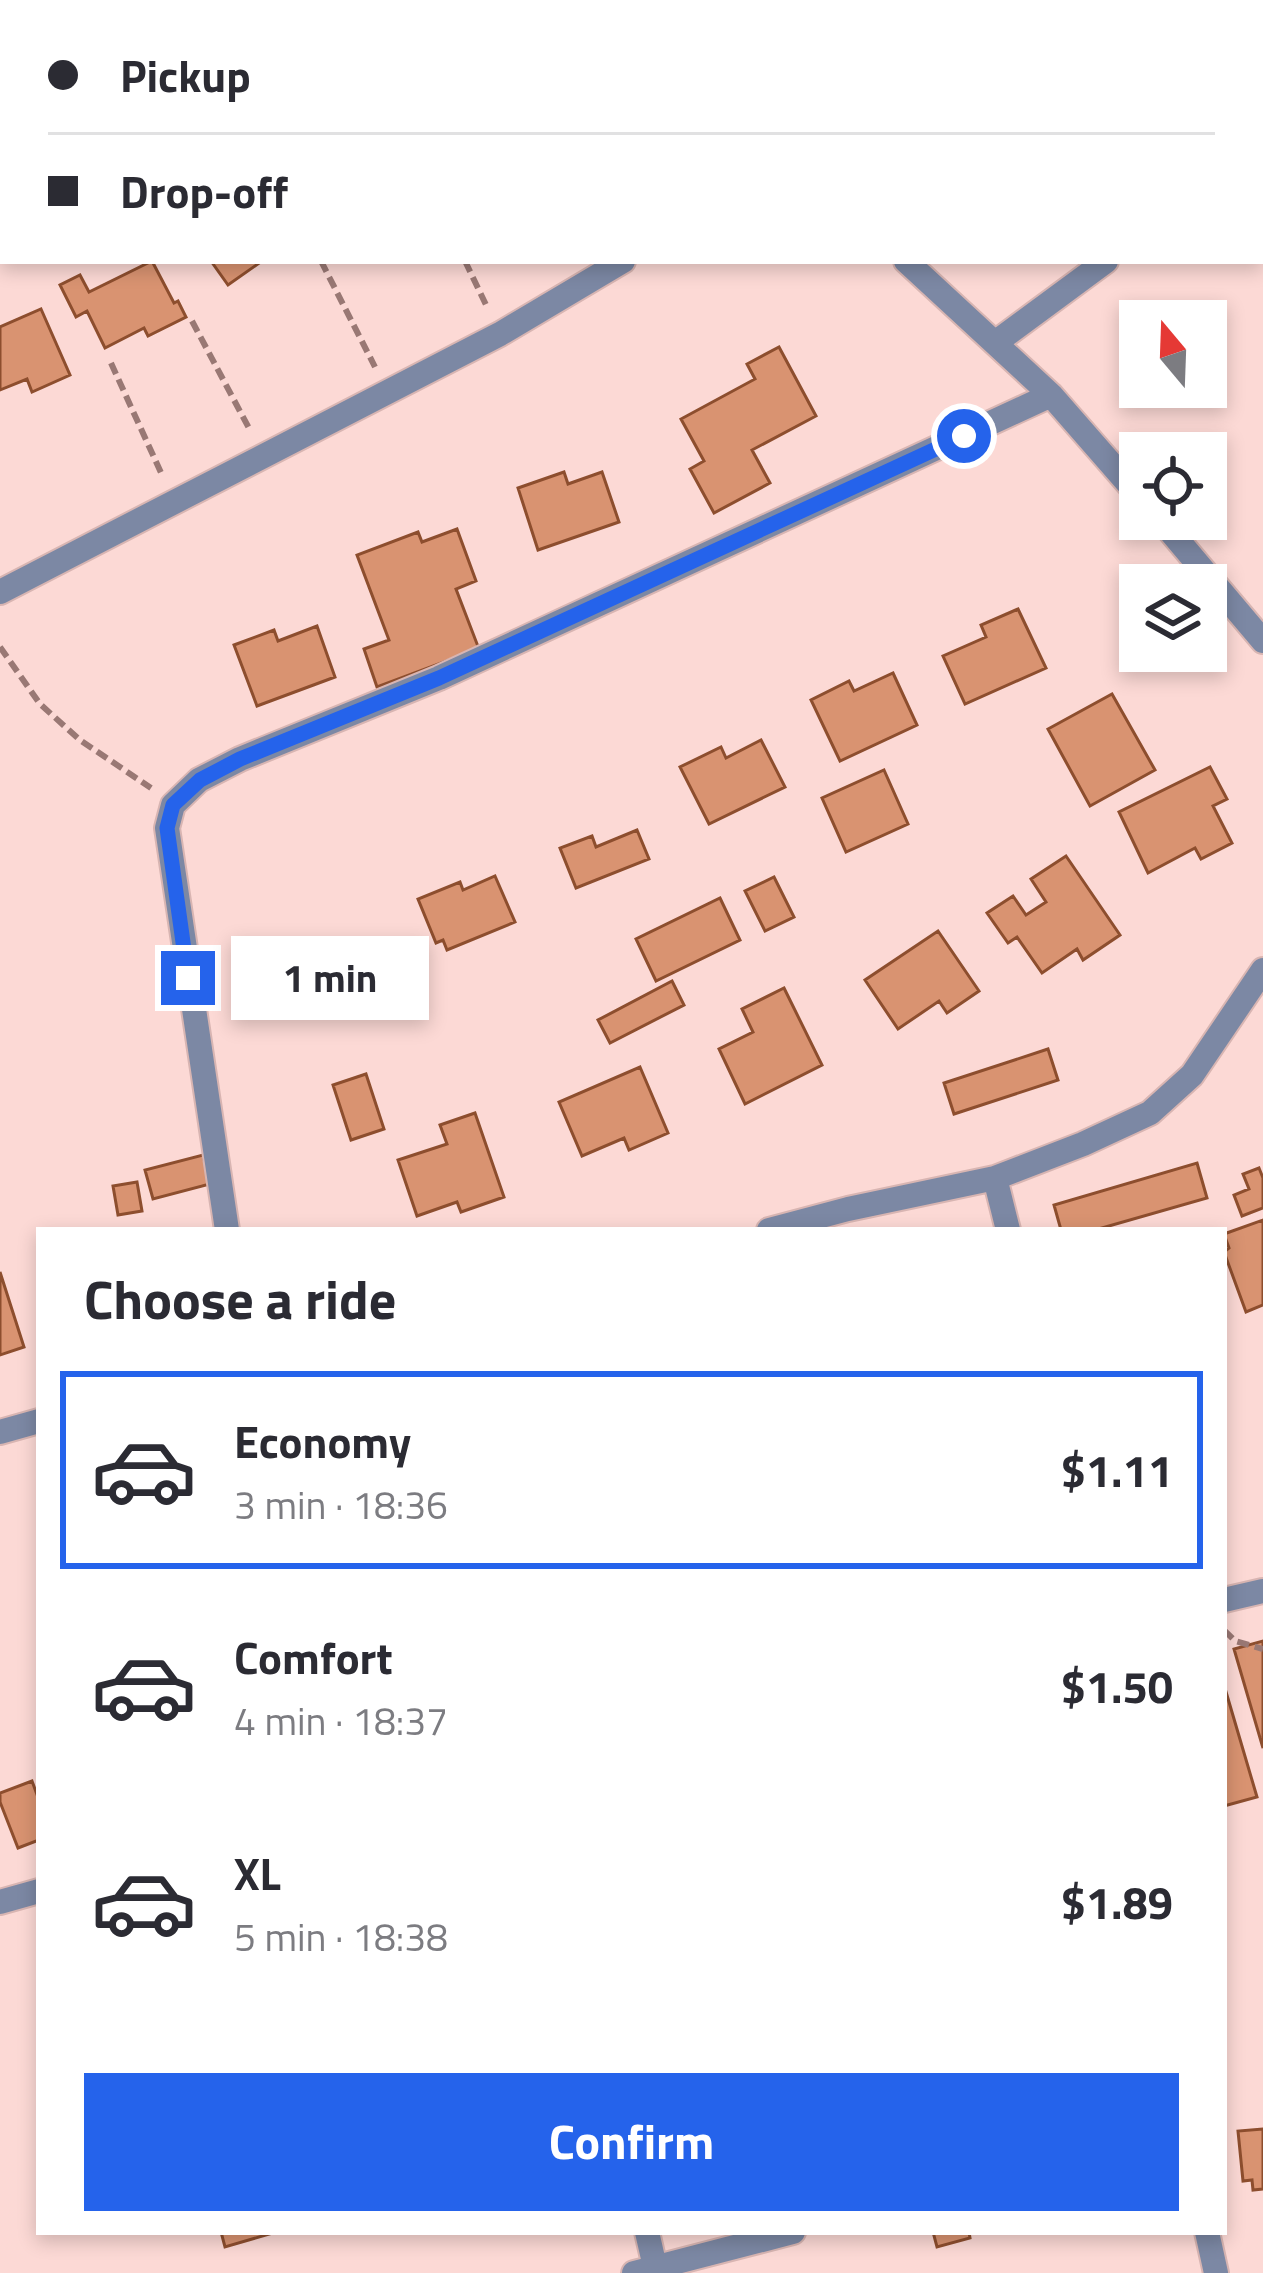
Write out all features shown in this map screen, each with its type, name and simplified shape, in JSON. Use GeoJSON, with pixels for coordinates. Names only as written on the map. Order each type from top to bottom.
{"type":"FeatureCollection","features":[{"type":"Feature","properties":{"kind":"street"},"geometry":{"type":"LineString","coordinates":[[0,592],[500,334],[617,264]]}},
{"type":"Feature","properties":{"kind":"street"},"geometry":{"type":"LineString","coordinates":[[909,264],[1051,395],[1119,472]]}},
{"type":"Feature","properties":{"kind":"street"},"geometry":{"type":"LineString","coordinates":[[995,343],[1102,264]]}},
{"type":"Feature","properties":{"kind":"street"},"geometry":{"type":"LineString","coordinates":[[227,1227],[167,828],[173,805],[200,780],[240,759],[439,678],[1051,395]]}},
{"type":"Feature","properties":{"kind":"street"},"geometry":{"type":"LineString","coordinates":[[1178,540],[1263,641]]}},
{"type":"Feature","properties":{"kind":"street"},"geometry":{"type":"LineString","coordinates":[[780,1227],[995,1178],[1150,1112],[1192,1075],[1263,970]]}},
{"type":"Feature","properties":{"kind":"street"},"geometry":{"type":"LineString","coordinates":[[995,1178],[1006,1227]]}},
{"type":"Feature","properties":{"kind":"street"},"geometry":{"type":"LineString","coordinates":[[0,1432],[36,1422]]}},
{"type":"Feature","properties":{"kind":"street"},"geometry":{"type":"LineString","coordinates":[[1227,1599],[1263,1591]]}},
{"type":"Feature","properties":{"kind":"street"},"geometry":{"type":"LineString","coordinates":[[0,1902],[36,1893]]}},
{"type":"Feature","properties":{"kind":"street"},"geometry":{"type":"LineString","coordinates":[[647,2235],[644,2270],[781,2235]]}},
{"type":"Feature","properties":{"kind":"street"},"geometry":{"type":"LineString","coordinates":[[1208,2235],[1216,2273]]}},
{"type":"Feature","properties":{"kind":"path"},"geometry":{"type":"LineString","coordinates":[[323,264],[387,392]]}},
{"type":"Feature","properties":{"kind":"path"},"geometry":{"type":"LineString","coordinates":[[466,264],[500,334]]}},
{"type":"Feature","properties":{"kind":"path"},"geometry":{"type":"LineString","coordinates":[[193,321],[263,457]]}},
{"type":"Feature","properties":{"kind":"path"},"geometry":{"type":"LineString","coordinates":[[111,363],[174,502]]}},
{"type":"Feature","properties":{"kind":"path"},"geometry":{"type":"LineString","coordinates":[[0,647],[40,704],[80,740],[173,805]]}},
{"type":"Feature","properties":{"kind":"path"},"geometry":{"type":"LineString","coordinates":[[1227,1633],[1235,1641],[1263,1649]]}},
{"type":"Feature","properties":{"kind":"building"},"geometry":{"type":"Polygon","coordinates":[[[154,264],[186,317],[148,336],[144,328],[105,348],[87,311],[76,317],[60,285],[80,275],[89,292],[154,264]]]}},
{"type":"Feature","properties":{"kind":"building"},"geometry":{"type":"Polygon","coordinates":[[[213,264],[258,264],[228,285],[213,264]]]}},
{"type":"Feature","properties":{"kind":"building"},"geometry":{"type":"Polygon","coordinates":[[[41,309],[70,375],[32,392],[27,379],[0,390],[0,327],[41,309]]]}},
{"type":"Feature","properties":{"kind":"building"},"geometry":{"type":"Polygon","coordinates":[[[779,347],[816,416],[752,450],[770,483],[714,513],[690,469],[704,461],[681,419],[755,379],[747,364],[779,347]]]}},
{"type":"Feature","properties":{"kind":"building"},"geometry":{"type":"Polygon","coordinates":[[[564,472],[568,484],[602,472],[619,522],[538,550],[518,488],[564,472]]]}},
{"type":"Feature","properties":{"kind":"building"},"geometry":{"type":"Polygon","coordinates":[[[457,529],[476,581],[456,589],[479,649],[377,687],[364,649],[389,640],[357,555],[418,532],[422,542],[457,529]]]}},
{"type":"Feature","properties":{"kind":"building"},"geometry":{"type":"Polygon","coordinates":[[[1018,609],[1046,668],[965,704],[943,656],[986,637],[981,625],[1018,609]]]}},
{"type":"Feature","properties":{"kind":"building"},"geometry":{"type":"Polygon","coordinates":[[[317,626],[335,677],[257,706],[234,645],[274,630],[278,641],[317,626]]]}},
{"type":"Feature","properties":{"kind":"building"},"geometry":{"type":"Polygon","coordinates":[[[893,673],[917,725],[840,761],[811,700],[849,681],[854,691],[893,673]]]}},
{"type":"Feature","properties":{"kind":"building"},"geometry":{"type":"Polygon","coordinates":[[[1112,694],[1155,770],[1090,806],[1048,729],[1112,694]]]}},
{"type":"Feature","properties":{"kind":"building"},"geometry":{"type":"Polygon","coordinates":[[[761,740],[785,787],[709,824],[680,767],[721,747],[726,758],[761,740]]]}},
{"type":"Feature","properties":{"kind":"building"},"geometry":{"type":"Polygon","coordinates":[[[1210,767],[1227,799],[1213,806],[1232,843],[1201,859],[1195,848],[1148,873],[1119,812],[1210,767]]]}},
{"type":"Feature","properties":{"kind":"building"},"geometry":{"type":"Polygon","coordinates":[[[884,770],[908,824],[846,852],[822,798],[884,770]]]}},
{"type":"Feature","properties":{"kind":"building"},"geometry":{"type":"Polygon","coordinates":[[[637,830],[649,859],[576,888],[560,848],[592,836],[596,847],[637,830]]]}},
{"type":"Feature","properties":{"kind":"building"},"geometry":{"type":"Polygon","coordinates":[[[1066,856],[1120,935],[1083,960],[1077,949],[1042,973],[1017,937],[1008,943],[987,913],[1013,896],[1026,915],[1046,902],[1031,879],[1066,856]]]}},
{"type":"Feature","properties":{"kind":"building"},"geometry":{"type":"Polygon","coordinates":[[[495,876],[515,922],[447,950],[443,940],[436,943],[418,899],[460,882],[463,890],[495,876]]]}},
{"type":"Feature","properties":{"kind":"building"},"geometry":{"type":"Polygon","coordinates":[[[774,877],[794,917],[765,931],[745,891],[774,877]]]}},
{"type":"Feature","properties":{"kind":"building"},"geometry":{"type":"Polygon","coordinates":[[[720,898],[740,940],[656,981],[636,939],[720,898]]]}},
{"type":"Feature","properties":{"kind":"building"},"geometry":{"type":"Polygon","coordinates":[[[938,931],[979,991],[947,1013],[939,1001],[898,1029],[865,980],[938,931]]]}},
{"type":"Feature","properties":{"kind":"building"},"geometry":{"type":"Polygon","coordinates":[[[672,981],[684,1005],[610,1043],[598,1020],[672,981]]]}},
{"type":"Feature","properties":{"kind":"building"},"geometry":{"type":"Polygon","coordinates":[[[784,988],[822,1065],[745,1104],[719,1049],[753,1032],[742,1009],[784,988]]]}},
{"type":"Feature","properties":{"kind":"building"},"geometry":{"type":"Polygon","coordinates":[[[1048,1049],[1058,1080],[954,1114],[944,1083],[1048,1049]]]}},
{"type":"Feature","properties":{"kind":"building"},"geometry":{"type":"Polygon","coordinates":[[[640,1067],[668,1133],[629,1150],[624,1138],[582,1156],[559,1102],[640,1067]]]}},
{"type":"Feature","properties":{"kind":"building"},"geometry":{"type":"Polygon","coordinates":[[[366,1074],[384,1129],[351,1140],[333,1085],[366,1074]]]}},
{"type":"Feature","properties":{"kind":"building"},"geometry":{"type":"Polygon","coordinates":[[[475,1113],[504,1197],[461,1212],[457,1202],[417,1216],[398,1160],[447,1144],[440,1125],[475,1113]]]}},
{"type":"Feature","properties":{"kind":"building"},"geometry":{"type":"Polygon","coordinates":[[[203,1155],[210,1184],[153,1199],[145,1170],[203,1155]]]}},
{"type":"Feature","properties":{"kind":"building"},"geometry":{"type":"Polygon","coordinates":[[[1197,1163],[1207,1198],[1106,1227],[1060,1227],[1054,1205],[1197,1163]]]}},
{"type":"Feature","properties":{"kind":"building"},"geometry":{"type":"Polygon","coordinates":[[[1259,1168],[1263,1208],[1242,1216],[1234,1195],[1249,1189],[1243,1174],[1259,1168]]]}},
{"type":"Feature","properties":{"kind":"building"},"geometry":{"type":"Polygon","coordinates":[[[137,1182],[142,1211],[118,1215],[113,1186],[137,1182]]]}},
{"type":"Feature","properties":{"kind":"building"},"geometry":{"type":"Polygon","coordinates":[[[1263,1220],[1263,1305],[1246,1312],[1227,1260],[1227,1233],[1263,1220]]]}},
{"type":"Feature","properties":{"kind":"building"},"geometry":{"type":"Polygon","coordinates":[[[0,1272],[24,1347],[0,1355],[0,1272]]]}},
{"type":"Feature","properties":{"kind":"building"},"geometry":{"type":"Polygon","coordinates":[[[1263,1641],[1263,1748],[1234,1649],[1263,1641]]]}},
{"type":"Feature","properties":{"kind":"building"},"geometry":{"type":"Polygon","coordinates":[[[1227,1695],[1257,1797],[1227,1805],[1227,1695]]]}},
{"type":"Feature","properties":{"kind":"building"},"geometry":{"type":"Polygon","coordinates":[[[32,1781],[36,1841],[18,1848],[0,1793],[32,1781]]]}},
{"type":"Feature","properties":{"kind":"building"},"geometry":{"type":"Polygon","coordinates":[[[1263,2129],[1263,2189],[1253,2190],[1252,2180],[1243,2181],[1238,2131],[1263,2129]]]}},
{"type":"Feature","properties":{"kind":"building"},"geometry":{"type":"Polygon","coordinates":[[[222,2235],[266,2235],[225,2247],[222,2235]]]}},
{"type":"Feature","properties":{"kind":"building"},"geometry":{"type":"Polygon","coordinates":[[[934,2235],[970,2235],[970,2238],[937,2247],[934,2235]]]}},
{"type":"Feature","properties":{"kind":"route"},"geometry":{"type":"LineString","coordinates":[[188,978],[167,828],[173,805],[200,780],[240,759],[439,678],[964,436]]}}]}
